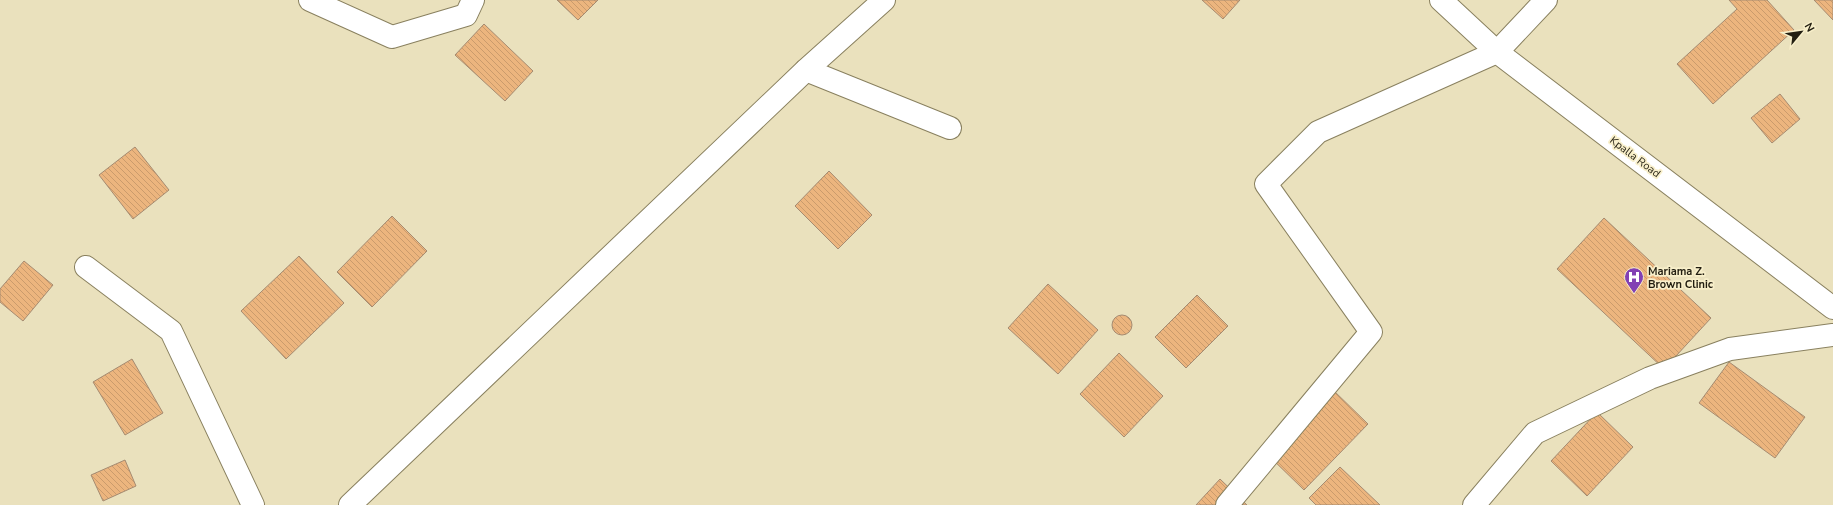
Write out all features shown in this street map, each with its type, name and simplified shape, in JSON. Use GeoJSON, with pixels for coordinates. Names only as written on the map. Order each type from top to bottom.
{"type":"FeatureCollection","features":[{"type":"Feature","properties":{"kind":"street"},"geometry":{"type":"LineString","coordinates":[[310,0],[392,37],[466,15],[473,0]]}},
{"type":"Feature","properties":{"kind":"street"},"geometry":{"type":"LineString","coordinates":[[350,505],[806,70],[884,0]]}},
{"type":"Feature","properties":{"kind":"street","name":"Kpalla Road"},"geometry":{"type":"LineString","coordinates":[[1441,0],[1497,52],[1833,308]]}},
{"type":"Feature","properties":{"kind":"street"},"geometry":{"type":"LineString","coordinates":[[1227,505],[1371,332],[1266,184],[1318,132],[1497,52],[1546,0]]}},
{"type":"Feature","properties":{"kind":"street"},"geometry":{"type":"LineString","coordinates":[[806,70],[950,128]]}},
{"type":"Feature","properties":{"kind":"street"},"geometry":{"type":"LineString","coordinates":[[86,267],[171,331],[253,505]]}},
{"type":"Feature","properties":{"kind":"street"},"geometry":{"type":"LineString","coordinates":[[1474,505],[1535,434],[1650,378],[1730,349],[1833,335]]}},
{"type":"Feature","properties":{"kind":"building"},"geometry":{"type":"Polygon","coordinates":[[[557,0],[598,0],[578,20],[557,0]]]}},
{"type":"Feature","properties":{"kind":"building"},"geometry":{"type":"Polygon","coordinates":[[[1202,0],[1240,0],[1223,19],[1202,0]]]}},
{"type":"Feature","properties":{"kind":"building"},"geometry":{"type":"Polygon","coordinates":[[[1729,0],[1767,0],[1794,30],[1713,104],[1677,64],[1737,9],[1729,0]]]}},
{"type":"Feature","properties":{"kind":"building"},"geometry":{"type":"Polygon","coordinates":[[[1814,0],[1833,0],[1833,20],[1814,0]]]}},
{"type":"Feature","properties":{"kind":"building"},"geometry":{"type":"Polygon","coordinates":[[[484,24],[533,71],[505,101],[455,55],[484,24]]]}},
{"type":"Feature","properties":{"kind":"building"},"geometry":{"type":"Polygon","coordinates":[[[1780,94],[1800,119],[1772,143],[1751,118],[1780,94]]]}},
{"type":"Feature","properties":{"kind":"building"},"geometry":{"type":"Polygon","coordinates":[[[135,147],[169,190],[133,219],[99,175],[135,147]]]}},
{"type":"Feature","properties":{"kind":"building"},"geometry":{"type":"Polygon","coordinates":[[[829,171],[872,215],[838,249],[795,206],[829,171]]]}},
{"type":"Feature","properties":{"kind":"building"},"geometry":{"type":"Polygon","coordinates":[[[392,216],[427,251],[372,307],[337,272],[392,216]]]}},
{"type":"Feature","properties":{"kind":"building","name":"Mariama Z. Brown Clinic"},"geometry":{"type":"Polygon","coordinates":[[[1604,218],[1711,318],[1664,369],[1557,269],[1604,218]]]}},
{"type":"Feature","properties":{"kind":"building"},"geometry":{"type":"Polygon","coordinates":[[[299,256],[344,303],[286,359],[241,311],[299,256]]]}},
{"type":"Feature","properties":{"kind":"building"},"geometry":{"type":"Polygon","coordinates":[[[24,261],[53,285],[23,321],[0,302],[0,289],[24,261]]]}},
{"type":"Feature","properties":{"kind":"building"},"geometry":{"type":"Polygon","coordinates":[[[1048,284],[1098,330],[1058,374],[1008,328],[1048,284]]]}},
{"type":"Feature","properties":{"kind":"building"},"geometry":{"type":"Polygon","coordinates":[[[1197,295],[1228,326],[1186,368],[1155,337],[1197,295]]]}},
{"type":"Feature","properties":{"kind":"building"},"geometry":{"type":"Polygon","coordinates":[[[1122,315],[1129,318],[1132,325],[1129,332],[1122,335],[1115,332],[1112,325],[1115,318],[1122,315]]]}},
{"type":"Feature","properties":{"kind":"building"},"geometry":{"type":"Polygon","coordinates":[[[1119,353],[1163,396],[1124,437],[1080,394],[1119,353]]]}},
{"type":"Feature","properties":{"kind":"building"},"geometry":{"type":"Polygon","coordinates":[[[132,359],[163,413],[125,435],[93,382],[132,359]]]}},
{"type":"Feature","properties":{"kind":"building"},"geometry":{"type":"Polygon","coordinates":[[[1729,362],[1805,417],[1775,458],[1699,403],[1729,362]]]}},
{"type":"Feature","properties":{"kind":"building"},"geometry":{"type":"Polygon","coordinates":[[[1331,388],[1368,424],[1304,490],[1267,454],[1331,388]]]}},
{"type":"Feature","properties":{"kind":"building"},"geometry":{"type":"Polygon","coordinates":[[[1597,412],[1633,447],[1587,496],[1551,461],[1597,412]]]}},
{"type":"Feature","properties":{"kind":"building"},"geometry":{"type":"Polygon","coordinates":[[[125,460],[136,486],[103,501],[91,475],[125,460]]]}},
{"type":"Feature","properties":{"kind":"building"},"geometry":{"type":"Polygon","coordinates":[[[1340,467],[1380,505],[1316,505],[1309,498],[1340,467]]]}},
{"type":"Feature","properties":{"kind":"building"},"geometry":{"type":"Polygon","coordinates":[[[1220,479],[1247,505],[1196,505],[1220,479]]]}},
{"type":"Feature","properties":{"kind":"place","name":"Mariama Z. Brown Clinic"},"geometry":{"type":"Point","coordinates":[1634,294]}}]}
